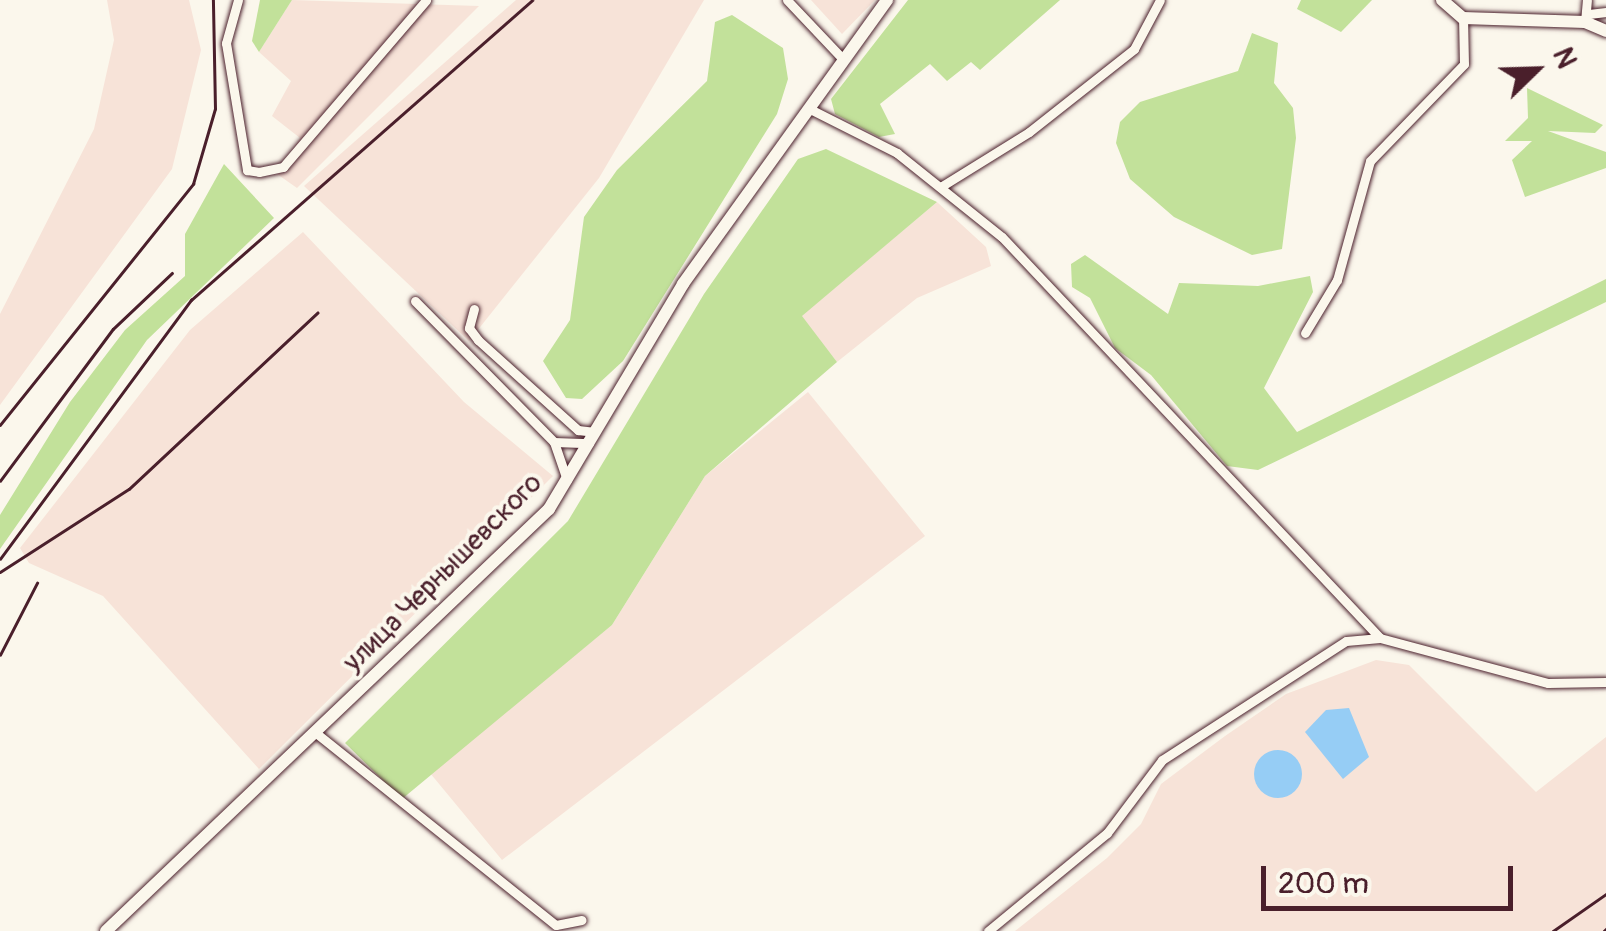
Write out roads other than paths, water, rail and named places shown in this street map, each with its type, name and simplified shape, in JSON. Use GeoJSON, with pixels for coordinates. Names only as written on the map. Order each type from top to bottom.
{"type":"FeatureCollection","features":[{"type":"Feature","properties":{"kind":"main road","name":"улица Чернышевского"},"geometry":{"type":"LineString","coordinates":[[106,931],[316,733],[568,483],[592,438],[806,107],[840,56],[886,0]]}},
{"type":"Feature","properties":{"kind":"main road"},"geometry":{"type":"LineString","coordinates":[[1442,0],[1463,18],[1587,18],[1606,32]]}},
{"type":"Feature","properties":{"kind":"street"},"geometry":{"type":"LineString","coordinates":[[238,0],[226,44],[246,170],[259,172],[283,167],[426,0]]}},
{"type":"Feature","properties":{"kind":"street"},"geometry":{"type":"LineString","coordinates":[[787,0],[840,56]]}},
{"type":"Feature","properties":{"kind":"street"},"geometry":{"type":"LineString","coordinates":[[942,186],[1030,132],[1134,49],[1160,0]]}},
{"type":"Feature","properties":{"kind":"street"},"geometry":{"type":"LineString","coordinates":[[1587,0],[1587,18],[1606,12]]}},
{"type":"Feature","properties":{"kind":"street"},"geometry":{"type":"LineString","coordinates":[[1304,333],[1337,280],[1370,160],[1464,64],[1463,18]]}},
{"type":"Feature","properties":{"kind":"street"},"geometry":{"type":"LineString","coordinates":[[806,107],[942,186],[1090,323],[1380,638]]}},
{"type":"Feature","properties":{"kind":"street"},"geometry":{"type":"LineString","coordinates":[[415,301],[554,442],[568,483]]}},
{"type":"Feature","properties":{"kind":"street"},"geometry":{"type":"LineString","coordinates":[[474,308],[470,328],[478,340],[578,430],[592,438]]}},
{"type":"Feature","properties":{"kind":"street"},"geometry":{"type":"LineString","coordinates":[[554,442],[592,438]]}},
{"type":"Feature","properties":{"kind":"street"},"geometry":{"type":"LineString","coordinates":[[988,931],[1107,833],[1162,760],[1302,664],[1346,641],[1380,638],[1523,678],[1606,682]]}},
{"type":"Feature","properties":{"kind":"street"},"geometry":{"type":"LineString","coordinates":[[316,733],[556,925],[582,920]]}},
{"type":"Feature","properties":{"kind":"water"},"geometry":{"type":"Polygon","coordinates":[[[1349,708],[1369,757],[1343,779],[1305,732],[1326,710],[1349,708]]]}},
{"type":"Feature","properties":{"kind":"water"},"geometry":{"type":"Polygon","coordinates":[[[1278,750],[1295,757],[1302,774],[1295,791],[1278,798],[1261,791],[1254,774],[1261,757],[1278,750]]]}},
{"type":"Feature","properties":{"kind":"railway"},"geometry":{"type":"LineString","coordinates":[[0,425],[193,184],[215,109],[213,0]]}},
{"type":"Feature","properties":{"kind":"railway"},"geometry":{"type":"LineString","coordinates":[[0,559],[191,300],[532,0]]}},
{"type":"Feature","properties":{"kind":"railway"},"geometry":{"type":"LineString","coordinates":[[0,481],[113,329],[172,273]]}},
{"type":"Feature","properties":{"kind":"railway"},"geometry":{"type":"LineString","coordinates":[[0,572],[129,489],[317,313]]}},
{"type":"Feature","properties":{"kind":"railway"},"geometry":{"type":"LineString","coordinates":[[0,655],[37,583]]}},
{"type":"Feature","properties":{"kind":"railway"},"geometry":{"type":"LineString","coordinates":[[1553,931],[1606,894]]}}]}
